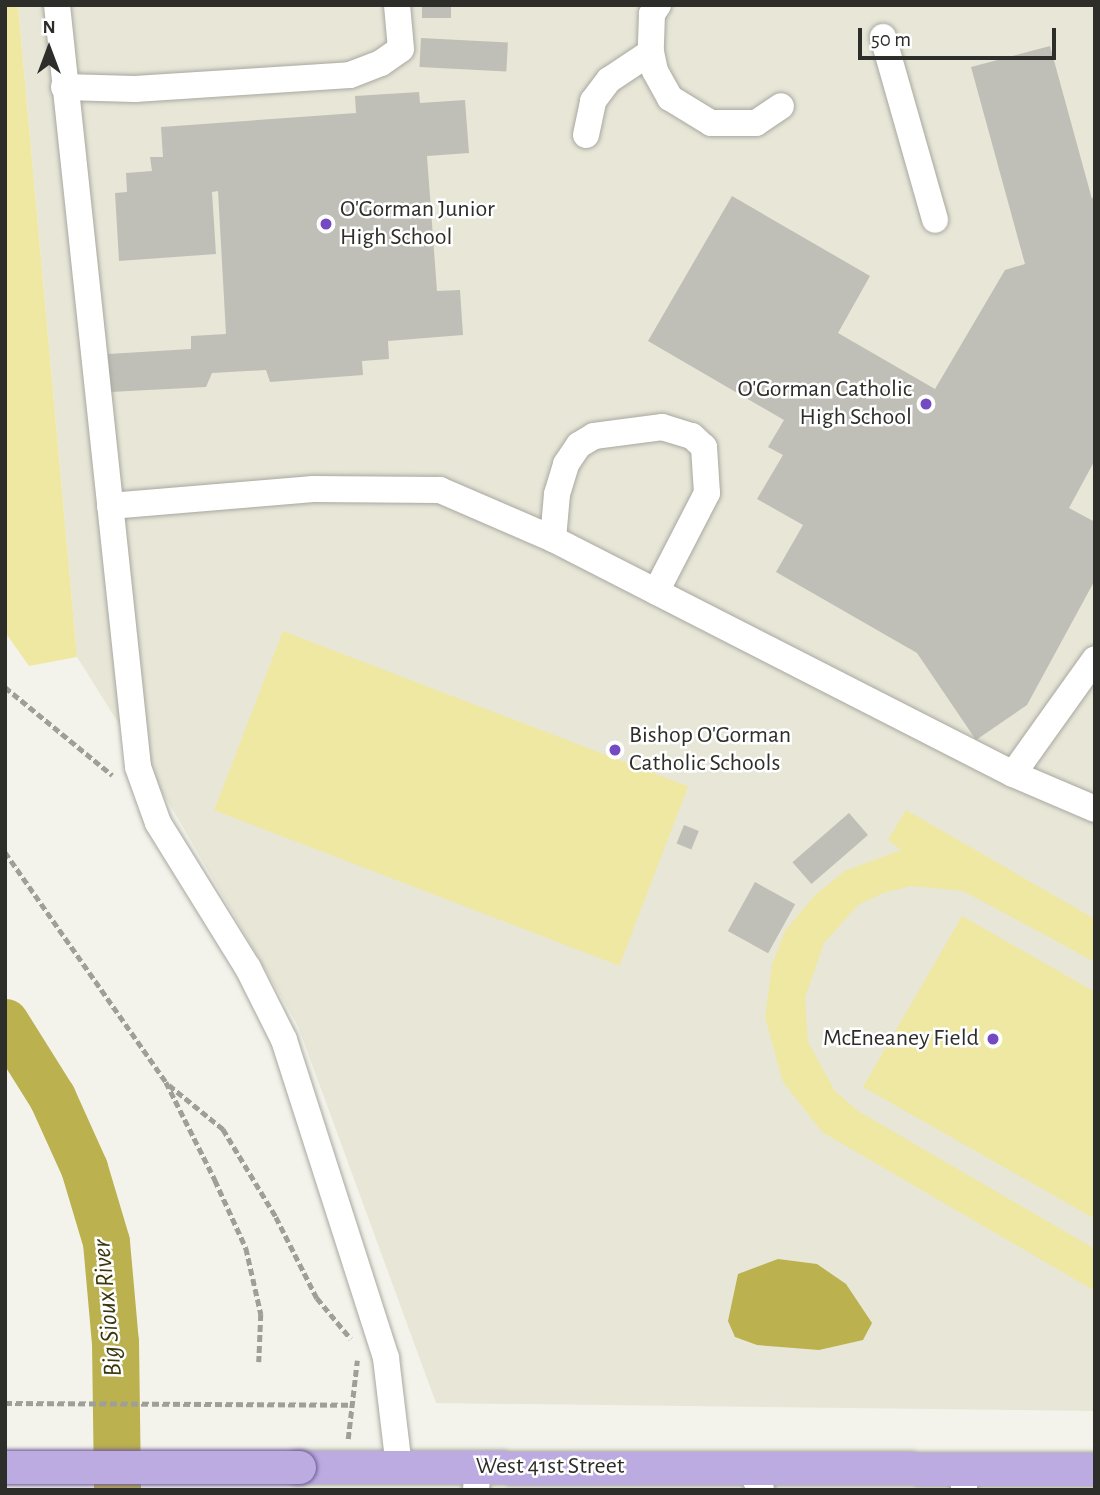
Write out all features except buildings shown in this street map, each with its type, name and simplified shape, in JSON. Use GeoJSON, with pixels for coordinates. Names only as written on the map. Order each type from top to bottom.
{"type":"FeatureCollection","features":[{"type":"Feature","properties":{"kind":"main road","name":"West 41st Street"},"geometry":{"type":"LineString","coordinates":[[5,1466],[399,1466],[477,1478],[755,1479],[964,1479],[1095,1469]]}},
{"type":"Feature","properties":{"kind":"lane"},"geometry":{"type":"LineString","coordinates":[[57,5],[133,740],[150,807],[259,988],[284,1040],[386,1358],[399,1466]]}},
{"type":"Feature","properties":{"kind":"lane"},"geometry":{"type":"LineString","coordinates":[[64,87],[135,89],[349,75],[381,64],[401,48],[397,5]]}},
{"type":"Feature","properties":{"kind":"lane"},"geometry":{"type":"LineString","coordinates":[[657,5],[652,14],[651,52],[655,71],[670,98],[711,123],[756,122],[781,106]]}},
{"type":"Feature","properties":{"kind":"lane"},"geometry":{"type":"LineString","coordinates":[[883,37],[935,219]]}},
{"type":"Feature","properties":{"kind":"lane"},"geometry":{"type":"LineString","coordinates":[[586,135],[593,100],[609,80],[651,52]]}},
{"type":"Feature","properties":{"kind":"lane"},"geometry":{"type":"LineString","coordinates":[[553,539],[557,494],[566,464],[579,445],[594,436],[662,427],[692,436],[704,447],[707,493],[656,592]]}},
{"type":"Feature","properties":{"kind":"lane"},"geometry":{"type":"LineString","coordinates":[[110,506],[313,489],[440,490],[553,539],[1013,774],[1095,809]]}},
{"type":"Feature","properties":{"kind":"lane"},"geometry":{"type":"LineString","coordinates":[[1013,774],[1095,659]]}},
{"type":"Feature","properties":{"kind":"path"},"geometry":{"type":"LineString","coordinates":[[5,687],[150,807]]}},
{"type":"Feature","properties":{"kind":"path"},"geometry":{"type":"LineString","coordinates":[[5,852],[166,1082],[246,1248],[261,1314],[259,1363]]}},
{"type":"Feature","properties":{"kind":"path"},"geometry":{"type":"LineString","coordinates":[[166,1082],[223,1129],[276,1217],[317,1298],[354,1348]]}},
{"type":"Feature","properties":{"kind":"path"},"geometry":{"type":"LineString","coordinates":[[343,1467],[354,1405],[357,1356]]}},
{"type":"Feature","properties":{"kind":"path"},"geometry":{"type":"LineString","coordinates":[[5,1404],[354,1405]]}},
{"type":"Feature","properties":{"kind":"shaded area"},"geometry":{"type":"Polygon","coordinates":[[[5,5],[18,5],[77,657],[29,666],[5,632],[5,5]]]}},
{"type":"Feature","properties":{"kind":"shaded area","name":"Bishop O'Gorman Catholic Schools"},"geometry":{"type":"Polygon","coordinates":[[[18,5],[1095,5],[1095,1411],[436,1403],[298,1026],[173,810],[77,657],[18,5]]]}},
{"type":"Feature","properties":{"kind":"shaded area"},"geometry":{"type":"Polygon","coordinates":[[[283,631],[688,787],[619,966],[214,810],[283,631]]]}},
{"type":"Feature","properties":{"kind":"shaded area"},"geometry":{"type":"Polygon","coordinates":[[[906,810],[1095,919],[1095,962],[963,891],[911,886],[883,893],[858,905],[824,943],[805,998],[808,1042],[835,1091],[858,1111],[1095,1249],[1095,1291],[822,1132],[783,1082],[765,1017],[772,965],[785,931],[815,895],[845,871],[901,850],[888,840],[906,810]]]}},
{"type":"Feature","properties":{"kind":"shaded area","name":"McEneaney Field"},"geometry":{"type":"Polygon","coordinates":[[[962,916],[1095,992],[1095,1219],[863,1087],[962,916]]]}},
{"type":"Feature","properties":{"kind":"shaded area"},"geometry":{"type":"Polygon","coordinates":[[[778,1259],[817,1264],[846,1284],[872,1323],[863,1340],[819,1350],[757,1345],[735,1337],[728,1321],[738,1274],[778,1259]]]}},
{"type":"Feature","properties":{"kind":"waterway","name":"Big Sioux River"},"geometry":{"type":"LineString","coordinates":[[5,1022],[52,1097],[84,1168],[106,1242],[115,1342],[117,1490]]}},
{"type":"Feature","properties":{"kind":"place","name":"O'Gorman Junior High School"},"geometry":{"type":"Point","coordinates":[326,224]}},
{"type":"Feature","properties":{"kind":"place","name":"O'Gorman Catholic High School"},"geometry":{"type":"Point","coordinates":[926,404]}},
{"type":"Feature","properties":{"kind":"place","name":"Bishop O'Gorman Catholic Schools"},"geometry":{"type":"Point","coordinates":[615,750]}},
{"type":"Feature","properties":{"kind":"place","name":"McEneaney Field"},"geometry":{"type":"Point","coordinates":[993,1039]}}]}
